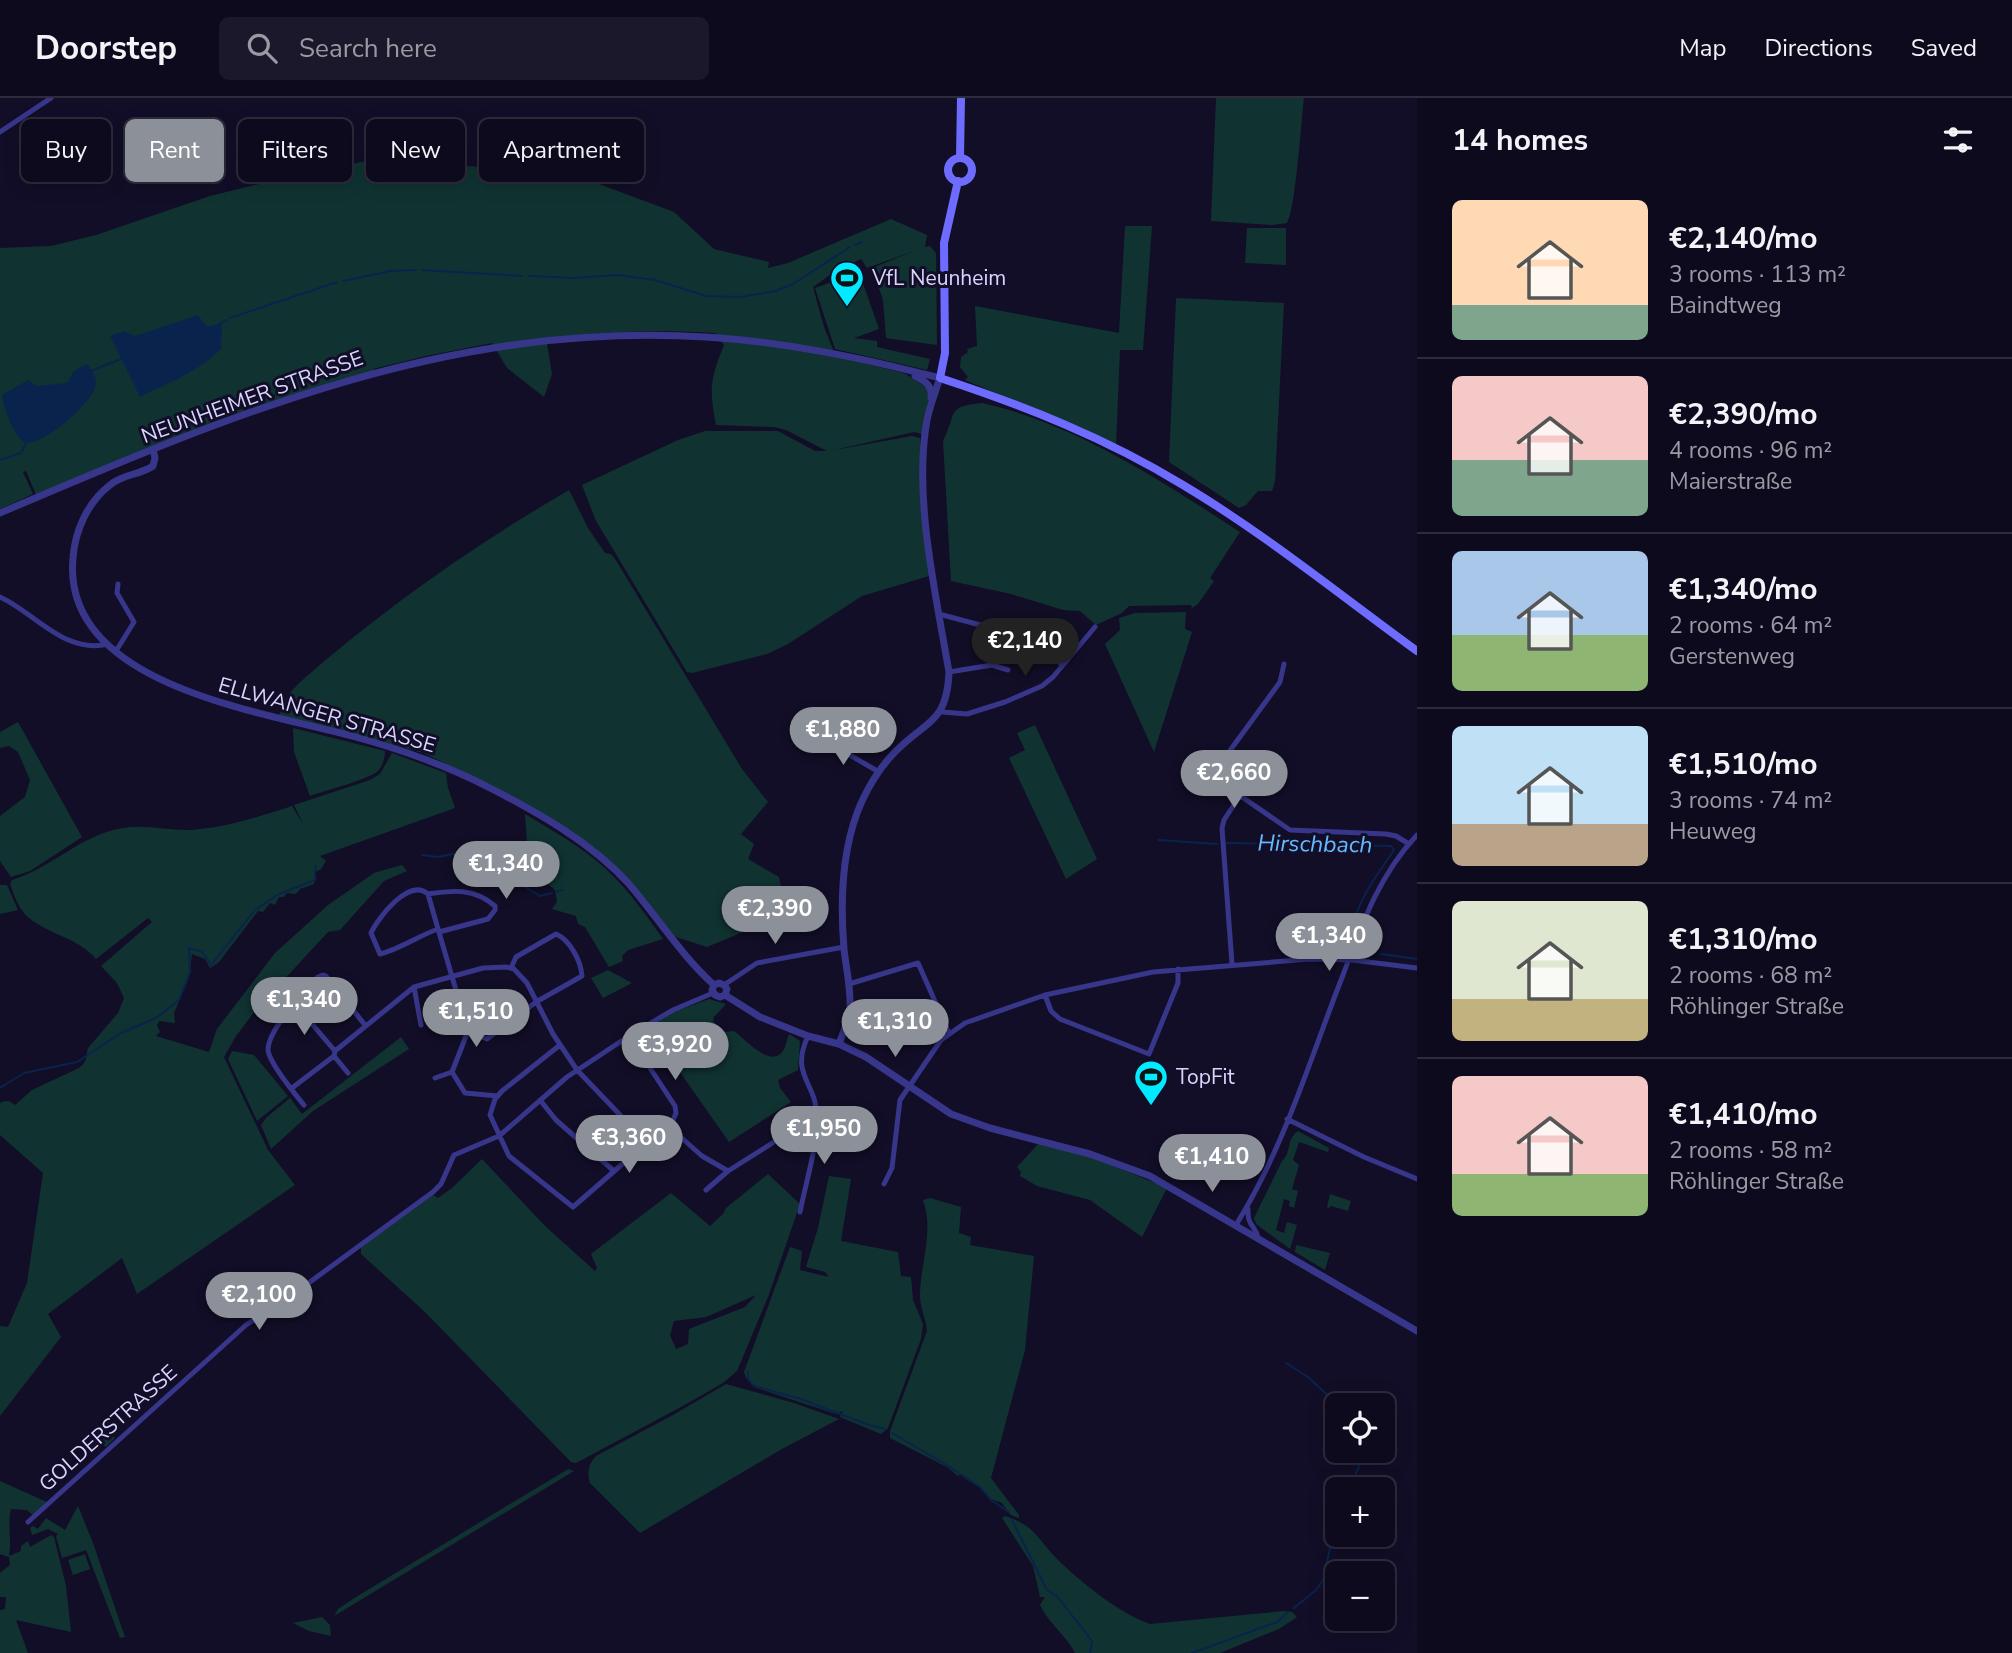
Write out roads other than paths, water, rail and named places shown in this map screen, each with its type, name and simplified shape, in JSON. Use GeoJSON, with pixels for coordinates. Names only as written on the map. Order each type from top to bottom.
{"type":"FeatureCollection","features":[{"type":"Feature","properties":{"kind":"main road"},"geometry":{"type":"LineString","coordinates":[[960,158],[961,98]]}},
{"type":"Feature","properties":{"kind":"main road"},"geometry":{"type":"LineString","coordinates":[[960,158],[968,162],[972,170],[969,178],[958,181],[951,177],[948,169],[951,162],[960,158]]}},
{"type":"Feature","properties":{"kind":"main road"},"geometry":{"type":"LineString","coordinates":[[958,181],[944,243],[945,359],[940,378],[1033,411],[1092,436],[1181,484],[1292,558],[1417,652]]}},
{"type":"Feature","properties":{"kind":"main road"},"geometry":{"type":"LineString","coordinates":[[945,359],[951,376],[967,387]]}},
{"type":"Feature","properties":{"kind":"street"},"geometry":{"type":"LineString","coordinates":[[0,132],[51,98]]}},
{"type":"Feature","properties":{"kind":"street","name":"NEUNHEIMER STRASSE"},"geometry":{"type":"LineString","coordinates":[[0,513],[153,449],[288,398],[380,370],[469,351],[552,340],[631,336],[727,339],[799,347],[940,378]]}},
{"type":"Feature","properties":{"kind":"street"},"geometry":{"type":"LineString","coordinates":[[906,370],[927,383],[932,393],[931,406]]}},
{"type":"Feature","properties":{"kind":"street"},"geometry":{"type":"LineString","coordinates":[[839,1044],[850,1009],[844,947],[843,893],[848,842],[862,801],[879,772],[896,751],[942,712],[947,693],[949,672],[933,579],[924,479],[925,436],[940,378]]}},
{"type":"Feature","properties":{"kind":"street","name":"ELLWANGER STRASSE"},"geometry":{"type":"LineString","coordinates":[[153,449],[153,466],[120,479],[101,493],[83,519],[75,545],[72,565],[76,596],[90,624],[108,644],[156,677],[191,694],[244,711],[390,746],[449,768],[526,807],[583,843],[612,867],[628,883],[713,989]]}},
{"type":"Feature","properties":{"kind":"street"},"geometry":{"type":"LineString","coordinates":[[116,651],[134,622],[117,593],[118,584]]}},
{"type":"Feature","properties":{"kind":"street"},"geometry":{"type":"LineString","coordinates":[[0,597],[55,634],[96,647],[108,644]]}},
{"type":"Feature","properties":{"kind":"street"},"geometry":{"type":"LineString","coordinates":[[939,614],[1047,643],[1062,666]]}},
{"type":"Feature","properties":{"kind":"street"},"geometry":{"type":"LineString","coordinates":[[942,712],[967,714],[1005,702],[1041,686],[1095,627]]}},
{"type":"Feature","properties":{"kind":"street"},"geometry":{"type":"LineString","coordinates":[[1284,664],[1280,682],[1226,756],[1222,767],[1226,786],[1290,830],[1386,834],[1396,836],[1409,844]]}},
{"type":"Feature","properties":{"kind":"street"},"geometry":{"type":"LineString","coordinates":[[949,672],[992,665],[1009,670]]}},
{"type":"Feature","properties":{"kind":"street"},"geometry":{"type":"LineString","coordinates":[[827,736],[836,747],[879,772]]}},
{"type":"Feature","properties":{"kind":"street"},"geometry":{"type":"LineString","coordinates":[[1232,964],[1222,828],[1239,797]]}},
{"type":"Feature","properties":{"kind":"street"},"geometry":{"type":"LineString","coordinates":[[1236,1225],[1266,1172],[1373,898],[1384,877],[1417,835]]}},
{"type":"Feature","properties":{"kind":"street"},"geometry":{"type":"LineString","coordinates":[[428,894],[460,890],[472,892],[495,906],[488,919],[438,930],[413,938],[394,951],[380,954],[371,933],[392,903],[419,890],[428,894],[438,930],[468,1031],[452,1072],[435,1078]]}},
{"type":"Feature","properties":{"kind":"street"},"geometry":{"type":"LineString","coordinates":[[468,1031],[487,1039],[536,1002],[582,976],[582,967],[565,938],[556,934],[516,957],[511,968]]}},
{"type":"Feature","properties":{"kind":"street"},"geometry":{"type":"LineString","coordinates":[[724,985],[757,963],[844,947]]}},
{"type":"Feature","properties":{"kind":"street"},"geometry":{"type":"LineString","coordinates":[[884,1184],[892,1168],[900,1100],[949,1033],[975,1019],[1045,995],[1138,974],[1178,969],[1293,959],[1348,960],[1417,968]]}},
{"type":"Feature","properties":{"kind":"street"},"geometry":{"type":"LineString","coordinates":[[849,984],[918,963],[949,1033]]}},
{"type":"Feature","properties":{"kind":"street"},"geometry":{"type":"LineString","coordinates":[[292,1088],[414,987],[483,968],[504,966],[511,968],[527,983],[560,1045],[577,1070],[646,1142]]}},
{"type":"Feature","properties":{"kind":"street"},"geometry":{"type":"LineString","coordinates":[[1045,995],[1051,1011],[1060,1019],[1149,1054],[1178,983],[1178,969]]}},
{"type":"Feature","properties":{"kind":"street"},"geometry":{"type":"LineString","coordinates":[[304,1105],[271,1058],[268,1049],[277,1028],[295,1004],[318,977],[327,976],[365,1025]]}},
{"type":"Feature","properties":{"kind":"street"},"geometry":{"type":"LineString","coordinates":[[725,995],[727,989],[719,983],[713,989],[720,997],[725,995],[760,1017],[808,1036],[839,1044],[866,1057],[943,1110],[970,1122],[1078,1150],[1132,1168],[1174,1189],[1417,1331]]}},
{"type":"Feature","properties":{"kind":"street"},"geometry":{"type":"LineString","coordinates":[[414,987],[421,1025]]}},
{"type":"Feature","properties":{"kind":"street","name":"GOLDERSTRASSE"},"geometry":{"type":"LineString","coordinates":[[28,1522],[246,1325],[282,1303],[433,1192],[441,1184],[454,1155],[499,1136],[577,1070],[629,1036],[713,989]]}},
{"type":"Feature","properties":{"kind":"street"},"geometry":{"type":"LineString","coordinates":[[295,1004],[348,1073]]}},
{"type":"Feature","properties":{"kind":"street"},"geometry":{"type":"LineString","coordinates":[[560,1045],[498,1096],[491,1115],[509,1156],[573,1207],[667,1125],[676,1113],[675,1106],[629,1036]]}},
{"type":"Feature","properties":{"kind":"street"},"geometry":{"type":"LineString","coordinates":[[800,1212],[811,1162],[817,1115],[815,1100],[799,1063],[801,1050],[808,1036]]}},
{"type":"Feature","properties":{"kind":"street"},"geometry":{"type":"LineString","coordinates":[[452,1072],[465,1093],[498,1096]]}},
{"type":"Feature","properties":{"kind":"street"},"geometry":{"type":"LineString","coordinates":[[540,1100],[556,1120],[614,1171]]}},
{"type":"Feature","properties":{"kind":"street"},"geometry":{"type":"LineString","coordinates":[[706,1190],[728,1171],[817,1115]]}},
{"type":"Feature","properties":{"kind":"street"},"geometry":{"type":"LineString","coordinates":[[1287,1119],[1364,1157],[1417,1179]]}},
{"type":"Feature","properties":{"kind":"street"},"geometry":{"type":"LineString","coordinates":[[667,1125],[702,1156],[728,1171]]}},
{"type":"Feature","properties":{"kind":"street"},"geometry":{"type":"LineString","coordinates":[[1248,1206],[1248,1220],[1258,1238]]}},
{"type":"Feature","properties":{"kind":"water"},"geometry":{"type":"Polygon","coordinates":[[[198,315],[206,326],[222,322],[221,349],[193,370],[140,397],[110,336],[124,331],[135,336],[198,315]]]}},
{"type":"Feature","properties":{"kind":"water"},"geometry":{"type":"Polygon","coordinates":[[[87,364],[96,384],[84,404],[53,432],[32,442],[21,440],[10,421],[2,395],[28,380],[37,386],[67,383],[74,371],[87,364]]]}},
{"type":"Feature","properties":{"kind":"waterway"},"geometry":{"type":"LineString","coordinates":[[855,245],[862,242]]}},
{"type":"Feature","properties":{"kind":"waterway"},"geometry":{"type":"LineString","coordinates":[[529,276],[574,278],[618,275],[655,280],[706,296],[740,297],[776,291],[793,284],[850,247]]}},
{"type":"Feature","properties":{"kind":"waterway"},"geometry":{"type":"LineString","coordinates":[[343,281],[391,271],[416,270]]}},
{"type":"Feature","properties":{"kind":"waterway"},"geometry":{"type":"LineString","coordinates":[[422,270],[522,276]]}},
{"type":"Feature","properties":{"kind":"waterway"},"geometry":{"type":"LineString","coordinates":[[230,318],[337,282]]}},
{"type":"Feature","properties":{"kind":"waterway"},"geometry":{"type":"LineString","coordinates":[[220,324],[227,320]]}},
{"type":"Feature","properties":{"kind":"waterway"},"geometry":{"type":"LineString","coordinates":[[91,371],[121,359]]}},
{"type":"Feature","properties":{"kind":"waterway"},"geometry":{"type":"LineString","coordinates":[[0,460],[21,453],[26,443]]}},
{"type":"Feature","properties":{"kind":"waterway","name":"Hirschbach"},"geometry":{"type":"LineString","coordinates":[[1159,840],[1217,844]]}},
{"type":"Feature","properties":{"kind":"waterway","name":"Hirschbach"},"geometry":{"type":"LineString","coordinates":[[1227,843],[1391,846],[1394,850],[1359,907],[1352,928],[1354,931]]}},
{"type":"Feature","properties":{"kind":"waterway"},"geometry":{"type":"LineString","coordinates":[[422,855],[438,857],[468,851],[476,856]]}},
{"type":"Feature","properties":{"kind":"waterway"},"geometry":{"type":"LineString","coordinates":[[483,861],[540,896],[552,893]]}},
{"type":"Feature","properties":{"kind":"waterway"},"geometry":{"type":"LineString","coordinates":[[315,872],[316,866]]}},
{"type":"Feature","properties":{"kind":"waterway"},"geometry":{"type":"LineString","coordinates":[[0,1088],[24,1073],[77,1062],[121,1033],[156,1018],[179,1000],[190,972],[189,948],[202,952],[211,965],[255,910],[279,894],[315,880],[315,875]]}},
{"type":"Feature","properties":{"kind":"waterway"},"geometry":{"type":"LineString","coordinates":[[556,892],[563,890]]}},
{"type":"Feature","properties":{"kind":"waterway","name":"Hirschbach"},"geometry":{"type":"LineString","coordinates":[[1364,939],[1373,951]]}},
{"type":"Feature","properties":{"kind":"waterway","name":"Hirschbach"},"geometry":{"type":"LineString","coordinates":[[1381,954],[1417,959]]}},
{"type":"Feature","properties":{"kind":"waterway"},"geometry":{"type":"LineString","coordinates":[[1286,1363],[1308,1377],[1325,1393]]}},
{"type":"Feature","properties":{"kind":"waterway"},"geometry":{"type":"LineString","coordinates":[[748,1372],[748,1379],[754,1386],[801,1399],[885,1429]]}},
{"type":"Feature","properties":{"kind":"waterway"},"geometry":{"type":"LineString","coordinates":[[892,1433],[981,1488],[991,1500],[1009,1512]]}},
{"type":"Feature","properties":{"kind":"waterway"},"geometry":{"type":"LineString","coordinates":[[1355,1477],[1360,1463]]}},
{"type":"Feature","properties":{"kind":"waterway"},"geometry":{"type":"LineString","coordinates":[[1012,1520],[1047,1590],[1057,1596],[1092,1641],[1090,1653]]}},
{"type":"Feature","properties":{"kind":"waterway"},"geometry":{"type":"LineString","coordinates":[[1294,1608],[1316,1590],[1323,1580],[1330,1547]]}},
{"type":"Feature","properties":{"kind":"waterway"},"geometry":{"type":"LineString","coordinates":[[1192,1653],[1277,1622],[1287,1613]]}},
{"type":"Feature","properties":{"kind":"place","name":"VfL Neunheim"},"geometry":{"type":"Point","coordinates":[847,308]}},
{"type":"Feature","properties":{"kind":"place","name":"TopFit"},"geometry":{"type":"Point","coordinates":[1151,1107]}}]}
